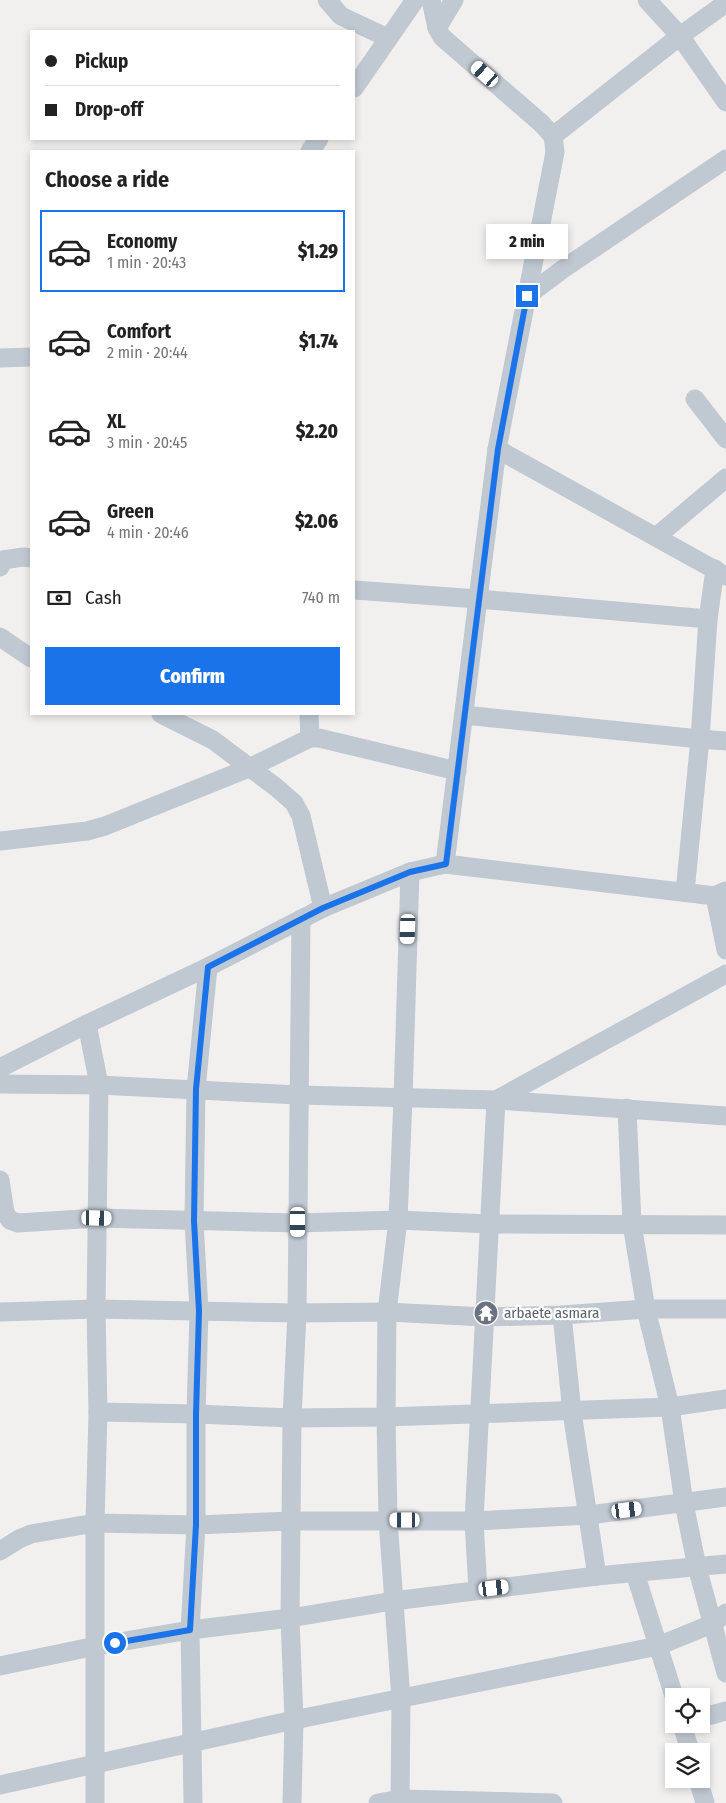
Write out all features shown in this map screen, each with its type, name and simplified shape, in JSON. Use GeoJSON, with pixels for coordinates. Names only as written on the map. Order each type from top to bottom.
{"type":"FeatureCollection","features":[{"type":"Feature","properties":{"kind":"street"},"geometry":{"type":"LineString","coordinates":[[328,0],[341,16],[388,38]]}},
{"type":"Feature","properties":{"kind":"street"},"geometry":{"type":"LineString","coordinates":[[355,87],[415,0]]}},
{"type":"Feature","properties":{"kind":"street"},"geometry":{"type":"LineString","coordinates":[[431,0],[437,28],[442,37],[542,123],[554,136],[555,152],[498,449],[446,864]]}},
{"type":"Feature","properties":{"kind":"street"},"geometry":{"type":"LineString","coordinates":[[437,28],[454,0]]}},
{"type":"Feature","properties":{"kind":"street"},"geometry":{"type":"LineString","coordinates":[[647,0],[680,36],[726,102]]}},
{"type":"Feature","properties":{"kind":"street"},"geometry":{"type":"LineString","coordinates":[[554,136],[726,2]]}},
{"type":"Feature","properties":{"kind":"street"},"geometry":{"type":"LineString","coordinates":[[527,296],[563,269],[726,159]]}},
{"type":"Feature","properties":{"kind":"street"},"geometry":{"type":"LineString","coordinates":[[0,358],[30,357]]}},
{"type":"Feature","properties":{"kind":"street"},"geometry":{"type":"LineString","coordinates":[[695,399],[726,439]]}},
{"type":"Feature","properties":{"kind":"street"},"geometry":{"type":"LineString","coordinates":[[498,449],[721,573],[708,619],[700,739],[685,892]]}},
{"type":"Feature","properties":{"kind":"street"},"geometry":{"type":"LineString","coordinates":[[656,537],[726,478]]}},
{"type":"Feature","properties":{"kind":"street"},"geometry":{"type":"LineString","coordinates":[[0,567],[3,560],[30,558]]}},
{"type":"Feature","properties":{"kind":"street"},"geometry":{"type":"LineString","coordinates":[[355,590],[708,619]]}},
{"type":"Feature","properties":{"kind":"street"},"geometry":{"type":"LineString","coordinates":[[0,637],[30,657]]}},
{"type":"Feature","properties":{"kind":"street"},"geometry":{"type":"LineString","coordinates":[[163,715],[213,740],[294,803],[301,816],[323,908]]}},
{"type":"Feature","properties":{"kind":"street"},"geometry":{"type":"LineString","coordinates":[[309,715],[310,738]]}},
{"type":"Feature","properties":{"kind":"street"},"geometry":{"type":"LineString","coordinates":[[464,715],[726,741]]}},
{"type":"Feature","properties":{"kind":"street"},"geometry":{"type":"LineString","coordinates":[[0,841],[87,831],[105,826],[249,768],[310,738],[319,738],[457,771]]}},
{"type":"Feature","properties":{"kind":"street"},"geometry":{"type":"LineString","coordinates":[[0,1068],[87,1024],[208,967],[323,908],[410,872],[446,864],[685,892],[721,893],[726,950]]}},
{"type":"Feature","properties":{"kind":"street"},"geometry":{"type":"LineString","coordinates":[[400,1801],[400,1699],[388,1520],[386,1417],[387,1312],[398,1220],[404,1098],[410,872]]}},
{"type":"Feature","properties":{"kind":"street"},"geometry":{"type":"LineString","coordinates":[[292,1803],[294,1720],[290,1618],[290,1521],[297,1314],[301,919]]}},
{"type":"Feature","properties":{"kind":"street"},"geometry":{"type":"LineString","coordinates":[[194,1803],[190,1630],[196,1525],[196,1414],[199,1311],[194,1221],[196,1089],[208,967]]}},
{"type":"Feature","properties":{"kind":"street"},"geometry":{"type":"LineString","coordinates":[[496,1100],[726,974]]}},
{"type":"Feature","properties":{"kind":"street"},"geometry":{"type":"LineString","coordinates":[[87,1024],[99,1085],[96,1309],[98,1412],[95,1523],[95,1803]]}},
{"type":"Feature","properties":{"kind":"street"},"geometry":{"type":"LineString","coordinates":[[0,1084],[99,1085],[298,1095],[496,1100],[726,1116]]}},
{"type":"Feature","properties":{"kind":"street"},"geometry":{"type":"LineString","coordinates":[[478,1590],[474,1521],[478,1414],[496,1100]]}},
{"type":"Feature","properties":{"kind":"street"},"geometry":{"type":"LineString","coordinates":[[627,1108],[632,1224],[646,1309],[670,1408],[684,1503],[697,1567],[719,1619],[726,1673]]}},
{"type":"Feature","properties":{"kind":"street"},"geometry":{"type":"LineString","coordinates":[[0,1180],[5,1213],[10,1220],[18,1223],[97,1218],[194,1221],[298,1222],[398,1220],[490,1224],[726,1225]]}},
{"type":"Feature","properties":{"kind":"street"},"geometry":{"type":"LineString","coordinates":[[0,1312],[96,1309],[297,1314],[387,1312],[485,1317],[562,1315],[646,1309],[726,1309]]}},
{"type":"Feature","properties":{"kind":"street"},"geometry":{"type":"LineString","coordinates":[[562,1315],[572,1412],[597,1576]]}},
{"type":"Feature","properties":{"kind":"street"},"geometry":{"type":"LineString","coordinates":[[98,1412],[292,1418],[386,1417],[670,1408],[726,1399]]}},
{"type":"Feature","properties":{"kind":"street"},"geometry":{"type":"LineString","coordinates":[[0,1551],[18,1538],[31,1534],[95,1523],[196,1525],[290,1521],[474,1521],[589,1515],[726,1497]]}},
{"type":"Feature","properties":{"kind":"street"},"geometry":{"type":"LineString","coordinates":[[0,1666],[96,1646],[190,1630],[290,1618],[393,1601],[597,1576],[726,1564]]}},
{"type":"Feature","properties":{"kind":"street"},"geometry":{"type":"LineString","coordinates":[[636,1573],[671,1688]]}},
{"type":"Feature","properties":{"kind":"street"},"geometry":{"type":"LineString","coordinates":[[0,1785],[294,1720],[658,1646],[719,1619]]}},
{"type":"Feature","properties":{"kind":"street"},"geometry":{"type":"LineString","coordinates":[[710,1715],[726,1711]]}},
{"type":"Feature","properties":{"kind":"street"},"geometry":{"type":"LineString","coordinates":[[701,1788],[705,1803]]}},
{"type":"Feature","properties":{"kind":"street"},"geometry":{"type":"LineString","coordinates":[[378,1803],[400,1801],[554,1803]]}},
{"type":"Feature","properties":{"kind":"place","name":"arbaete asmara"},"geometry":{"type":"Point","coordinates":[486,1313]}},
{"type":"Feature","properties":{"kind":"route"},"geometry":{"type":"LineString","coordinates":[[115,1643],[190,1630],[196,1525],[196,1414],[199,1311],[194,1221],[196,1089],[208,967],[323,908],[410,872],[446,864],[498,449],[527,296]]}}]}
